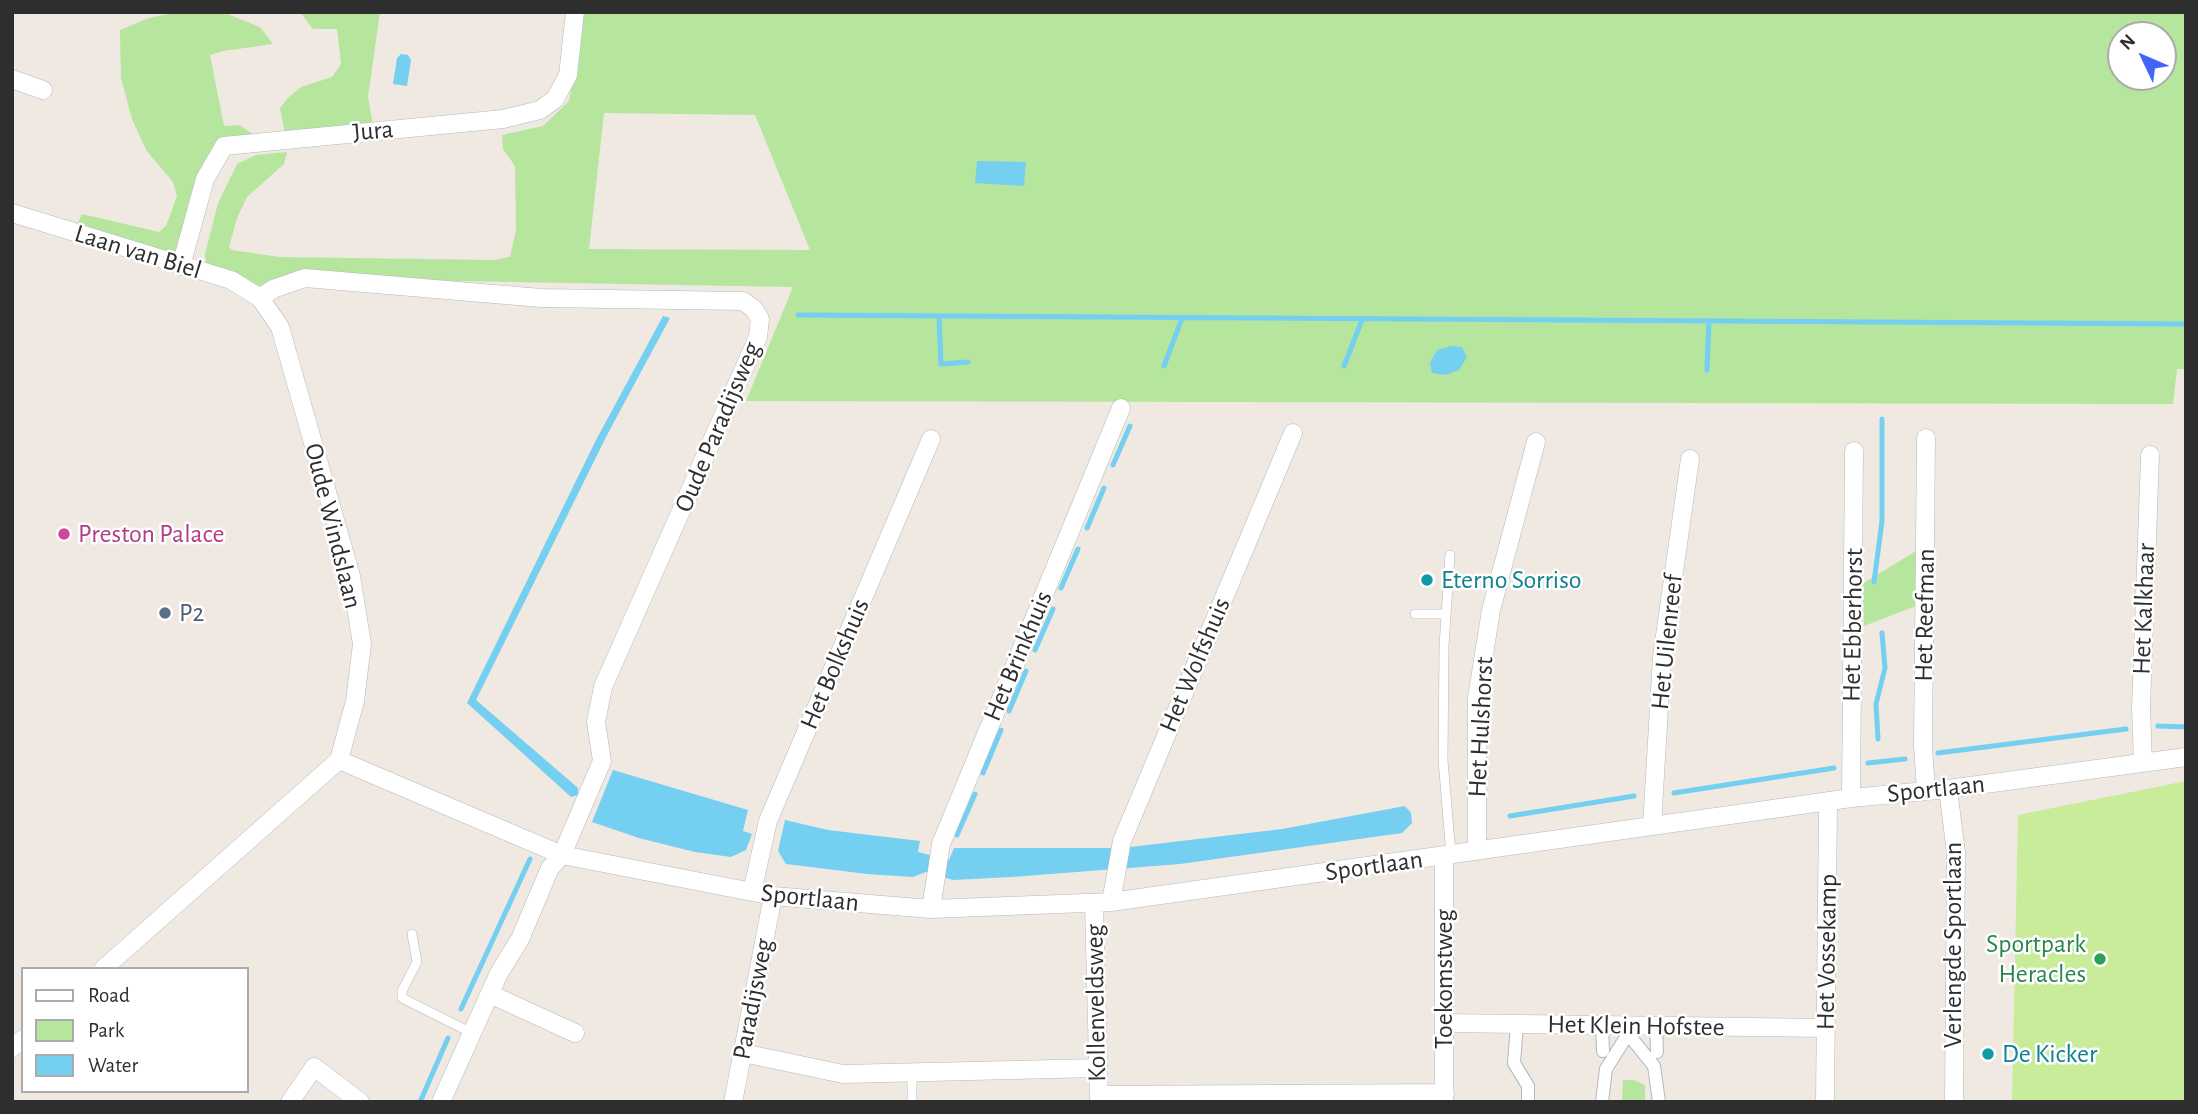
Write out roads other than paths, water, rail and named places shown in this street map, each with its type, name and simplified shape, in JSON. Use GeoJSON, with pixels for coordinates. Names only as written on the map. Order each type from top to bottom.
{"type":"FeatureCollection","features":[{"type":"Feature","properties":{"kind":"street","name":"Jura"},"geometry":{"type":"LineString","coordinates":[[181,266],[205,179],[224,146],[503,119],[540,110],[555,99],[568,75],[575,12]]}},
{"type":"Feature","properties":{"kind":"street"},"geometry":{"type":"LineString","coordinates":[[12,79],[43,90]]}},
{"type":"Feature","properties":{"kind":"street","name":"Laan van Biel"},"geometry":{"type":"LineString","coordinates":[[12,213],[231,280],[260,298]]}},
{"type":"Feature","properties":{"kind":"street","name":"Oude Paradijsweg"},"geometry":{"type":"LineString","coordinates":[[260,298],[273,289],[305,278],[541,298],[743,301],[754,309],[760,319],[758,337],[603,687],[596,722],[602,761],[562,855]]}},
{"type":"Feature","properties":{"kind":"street","name":"Oude Windslaan"},"geometry":{"type":"LineString","coordinates":[[260,298],[279,327],[351,576],[362,644],[355,701],[339,760]]}},
{"type":"Feature","properties":{"kind":"street","name":"Het Brinkhuis"},"geometry":{"type":"LineString","coordinates":[[931,909],[941,844],[1121,408]]}},
{"type":"Feature","properties":{"kind":"street","name":"Het Wolfshuis"},"geometry":{"type":"LineString","coordinates":[[1103,903],[1114,875],[1122,841],[1293,432]]}},
{"type":"Feature","properties":{"kind":"street","name":"Het Reefman"},"geometry":{"type":"LineString","coordinates":[[1926,438],[1923,746],[1926,791]]}},
{"type":"Feature","properties":{"kind":"street","name":"Het Bolkshuis"},"geometry":{"type":"LineString","coordinates":[[752,892],[768,821],[931,439]]}},
{"type":"Feature","properties":{"kind":"street","name":"Het Hulshorst"},"geometry":{"type":"LineString","coordinates":[[1477,851],[1477,698],[1491,610],[1536,442]]}},
{"type":"Feature","properties":{"kind":"street","name":"Het Ebberhorst"},"geometry":{"type":"LineString","coordinates":[[1851,798],[1854,451]]}},
{"type":"Feature","properties":{"kind":"street","name":"Het Kalkhaar"},"geometry":{"type":"LineString","coordinates":[[2143,762],[2141,708],[2150,455]]}},
{"type":"Feature","properties":{"kind":"street","name":"Het Uilenreef"},"geometry":{"type":"LineString","coordinates":[[1652,826],[1662,657],[1690,459]]}},
{"type":"Feature","properties":{"kind":"street","name":"Sportlaan"},"geometry":{"type":"LineString","coordinates":[[562,855],[773,896],[931,909],[1103,903],[1851,798],[1948,789],[2186,757]]}},
{"type":"Feature","properties":{"kind":"street"},"geometry":{"type":"LineString","coordinates":[[105,967],[339,760],[562,855],[550,867],[520,939],[490,994],[441,1102]]}},
{"type":"Feature","properties":{"kind":"street","name":"Verlengde Sportlaan"},"geometry":{"type":"LineString","coordinates":[[1948,789],[1956,853],[1954,1102]]}},
{"type":"Feature","properties":{"kind":"street","name":"Het Vossekamp"},"geometry":{"type":"LineString","coordinates":[[1825,1102],[1828,802]]}},
{"type":"Feature","properties":{"kind":"street","name":"Toekomstweg"},"geometry":{"type":"LineString","coordinates":[[1444,1098],[1448,856]]}},
{"type":"Feature","properties":{"kind":"street","name":"Paradijsweg"},"geometry":{"type":"LineString","coordinates":[[733,1102],[773,896]]}},
{"type":"Feature","properties":{"kind":"street","name":"Kollenveldsweg"},"geometry":{"type":"LineString","coordinates":[[1099,1099],[1103,903]]}},
{"type":"Feature","properties":{"kind":"street"},"geometry":{"type":"LineString","coordinates":[[490,994],[575,1033]]}},
{"type":"Feature","properties":{"kind":"street","name":"Het Klein Hofstee"},"geometry":{"type":"LineString","coordinates":[[1445,1023],[1602,1025],[1628,1030],[1656,1026],[1826,1028]]}},
{"type":"Feature","properties":{"kind":"street"},"geometry":{"type":"LineString","coordinates":[[1517,1024],[1514,1063],[1528,1086],[1528,1102]]}},
{"type":"Feature","properties":{"kind":"street"},"geometry":{"type":"LineString","coordinates":[[1602,1025],[1602,1102]]}},
{"type":"Feature","properties":{"kind":"street"},"geometry":{"type":"LineString","coordinates":[[1656,1026],[1660,1102]]}},
{"type":"Feature","properties":{"kind":"street"},"geometry":{"type":"LineString","coordinates":[[1604,1059],[1628,1030],[1656,1058]]}},
{"type":"Feature","properties":{"kind":"street"},"geometry":{"type":"LineString","coordinates":[[743,1054],[843,1074],[1098,1068]]}},
{"type":"Feature","properties":{"kind":"street"},"geometry":{"type":"LineString","coordinates":[[290,1102],[314,1066],[360,1102]]}},
{"type":"Feature","properties":{"kind":"street"},"geometry":{"type":"LineString","coordinates":[[1099,1099],[1444,1098]]}},
{"type":"Feature","properties":{"kind":"lane"},"geometry":{"type":"LineString","coordinates":[[1448,856],[1443,760],[1450,555]]}},
{"type":"Feature","properties":{"kind":"lane"},"geometry":{"type":"LineString","coordinates":[[1415,614],[1447,614]]}},
{"type":"Feature","properties":{"kind":"lane"},"geometry":{"type":"LineString","coordinates":[[412,934],[417,962],[402,991],[402,999],[472,1033]]}},
{"type":"Feature","properties":{"kind":"lane"},"geometry":{"type":"LineString","coordinates":[[912,1074],[912,1102]]}},
{"type":"Feature","properties":{"kind":"water"},"geometry":{"type":"Polygon","coordinates":[[[401,54],[408,55],[411,60],[407,86],[393,84],[397,58],[401,54]]]}},
{"type":"Feature","properties":{"kind":"water"},"geometry":{"type":"Polygon","coordinates":[[[977,161],[1026,162],[1024,186],[975,183],[977,161]]]}},
{"type":"Feature","properties":{"kind":"water"},"geometry":{"type":"Polygon","coordinates":[[[663,316],[670,318],[607,435],[476,700],[578,788],[578,795],[571,797],[467,703],[596,440],[663,316]]]}},
{"type":"Feature","properties":{"kind":"water"},"geometry":{"type":"Polygon","coordinates":[[[1452,346],[1462,347],[1467,357],[1459,370],[1446,375],[1432,373],[1430,363],[1437,350],[1452,346]]]}},
{"type":"Feature","properties":{"kind":"water"},"geometry":{"type":"Polygon","coordinates":[[[613,770],[748,810],[743,831],[752,834],[746,850],[731,857],[695,852],[639,838],[592,822],[613,770]]]}},
{"type":"Feature","properties":{"kind":"water"},"geometry":{"type":"Polygon","coordinates":[[[1405,806],[1411,813],[1412,823],[1402,833],[1180,864],[1012,877],[953,880],[926,872],[913,877],[867,874],[786,864],[778,851],[785,820],[828,830],[920,841],[918,852],[949,860],[954,848],[1122,848],[1282,829],[1405,806]]]}},
{"type":"Feature","properties":{"kind":"waterway"},"geometry":{"type":"LineString","coordinates":[[798,315],[2186,324]]}},
{"type":"Feature","properties":{"kind":"waterway"},"geometry":{"type":"LineString","coordinates":[[939,316],[941,364],[968,362]]}},
{"type":"Feature","properties":{"kind":"waterway"},"geometry":{"type":"LineString","coordinates":[[1164,366],[1182,318]]}},
{"type":"Feature","properties":{"kind":"waterway"},"geometry":{"type":"LineString","coordinates":[[1344,366],[1362,320]]}},
{"type":"Feature","properties":{"kind":"waterway"},"geometry":{"type":"LineString","coordinates":[[1707,370],[1709,321]]}},
{"type":"Feature","properties":{"kind":"waterway"},"geometry":{"type":"LineString","coordinates":[[1874,582],[1882,521],[1882,419]]}},
{"type":"Feature","properties":{"kind":"waterway"},"geometry":{"type":"LineString","coordinates":[[1113,465],[1130,426]]}},
{"type":"Feature","properties":{"kind":"waterway"},"geometry":{"type":"LineString","coordinates":[[1087,528],[1104,488]]}},
{"type":"Feature","properties":{"kind":"waterway"},"geometry":{"type":"LineString","coordinates":[[1061,588],[1078,549]]}},
{"type":"Feature","properties":{"kind":"waterway"},"geometry":{"type":"LineString","coordinates":[[1035,650],[1053,609]]}},
{"type":"Feature","properties":{"kind":"waterway"},"geometry":{"type":"LineString","coordinates":[[1878,739],[1876,704],[1885,668],[1882,633]]}},
{"type":"Feature","properties":{"kind":"waterway"},"geometry":{"type":"LineString","coordinates":[[1009,711],[1026,671]]}},
{"type":"Feature","properties":{"kind":"waterway"},"geometry":{"type":"LineString","coordinates":[[2158,726],[2186,727]]}},
{"type":"Feature","properties":{"kind":"waterway"},"geometry":{"type":"LineString","coordinates":[[1938,753],[2126,729]]}},
{"type":"Feature","properties":{"kind":"waterway"},"geometry":{"type":"LineString","coordinates":[[983,773],[1001,730]]}},
{"type":"Feature","properties":{"kind":"waterway"},"geometry":{"type":"LineString","coordinates":[[1868,763],[1905,759]]}},
{"type":"Feature","properties":{"kind":"waterway"},"geometry":{"type":"LineString","coordinates":[[1674,793],[1834,768]]}},
{"type":"Feature","properties":{"kind":"waterway"},"geometry":{"type":"LineString","coordinates":[[957,835],[975,794]]}},
{"type":"Feature","properties":{"kind":"waterway"},"geometry":{"type":"LineString","coordinates":[[1510,816],[1634,796]]}},
{"type":"Feature","properties":{"kind":"waterway"},"geometry":{"type":"LineString","coordinates":[[461,1009],[530,859]]}},
{"type":"Feature","properties":{"kind":"waterway"},"geometry":{"type":"LineString","coordinates":[[420,1102],[448,1038]]}},
{"type":"Feature","properties":{"kind":"place","name":"Preston Palace"},"geometry":{"type":"Point","coordinates":[64,534]}},
{"type":"Feature","properties":{"kind":"place","name":"Eterno Sorriso"},"geometry":{"type":"Point","coordinates":[1427,580]}},
{"type":"Feature","properties":{"kind":"place","name":"P2"},"geometry":{"type":"Point","coordinates":[165,613]}},
{"type":"Feature","properties":{"kind":"place","name":"Sportpark Heracles"},"geometry":{"type":"Point","coordinates":[2100,959]}},
{"type":"Feature","properties":{"kind":"place","name":"De Kicker"},"geometry":{"type":"Point","coordinates":[1988,1054]}}]}
